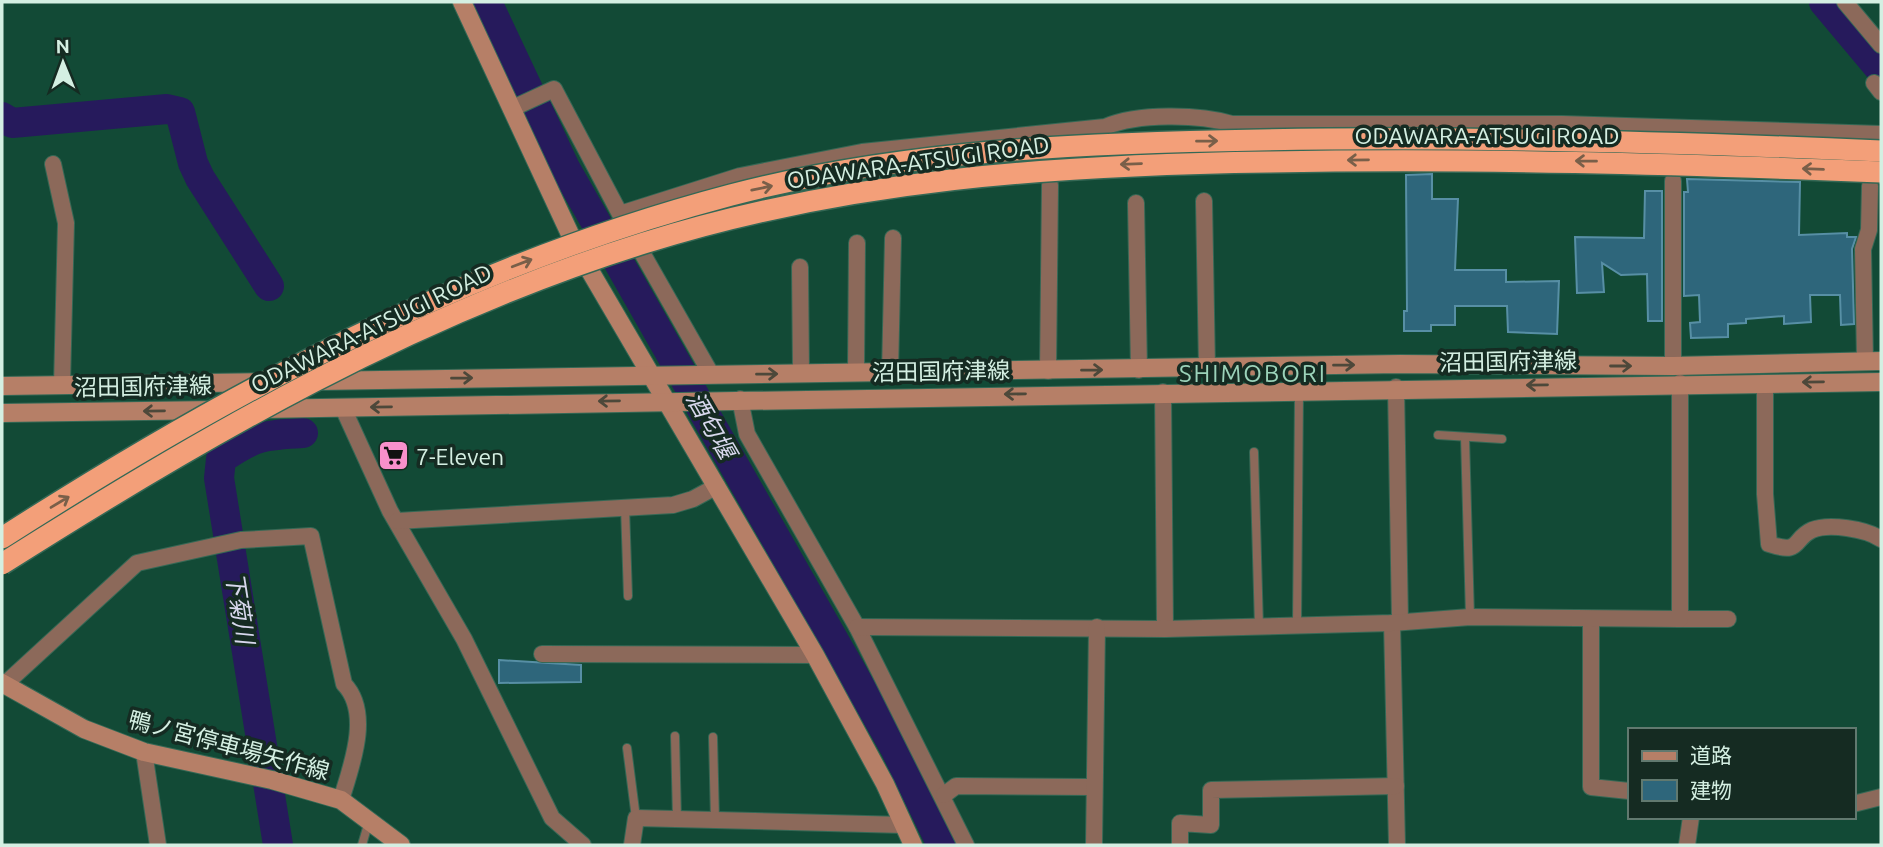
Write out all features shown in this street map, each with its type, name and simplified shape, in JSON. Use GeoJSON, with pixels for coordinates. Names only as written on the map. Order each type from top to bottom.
{"type":"FeatureCollection","features":[{"type":"Feature","properties":{"kind":"highway","name":"ODAWARA-ATSUGI ROAD"},"geometry":{"type":"LineString","coordinates":[[2,538],[193,421],[332,345],[522,263],[636,223],[734,194],[851,170],[991,152],[1129,143],[1391,138],[1627,139],[1881,151]]}},
{"type":"Feature","properties":{"kind":"highway","name":"ODAWARA-ATSUGI ROAD"},"geometry":{"type":"LineString","coordinates":[[2,564],[203,441],[348,362],[435,320],[535,280],[646,242],[739,216],[856,192],[978,176],[1128,164],[1419,159],[1624,162],[1876,179]]}},
{"type":"Feature","properties":{"kind":"main road"},"geometry":{"type":"LineString","coordinates":[[462,2],[576,247],[671,400],[717,486],[815,655],[913,845]]}},
{"type":"Feature","properties":{"kind":"main road","name":"沼田国府津線"},"geometry":{"type":"LineString","coordinates":[[2,386],[705,374],[1673,366],[1873,361]]}},
{"type":"Feature","properties":{"kind":"main road","name":"沼田国府津線"},"geometry":{"type":"LineString","coordinates":[[2,413],[1396,387],[1881,382]]}},
{"type":"Feature","properties":{"kind":"main road","name":"鴨ノ宮停車場矢作線"},"geometry":{"type":"LineString","coordinates":[[3,684],[84,729],[144,752],[264,778],[341,800],[401,845]]}},
{"type":"Feature","properties":{"kind":"street"},"geometry":{"type":"LineString","coordinates":[[1845,2],[1875,25],[1881,45]]}},
{"type":"Feature","properties":{"kind":"street"},"geometry":{"type":"LineString","coordinates":[[511,109],[554,89],[705,374]]}},
{"type":"Feature","properties":{"kind":"street"},"geometry":{"type":"LineString","coordinates":[[620,214],[740,176],[862,152],[1105,127],[1121,120],[1209,117],[1232,124],[1588,124],[1881,134]]}},
{"type":"Feature","properties":{"kind":"street"},"geometry":{"type":"LineString","coordinates":[[52,164],[66,223],[62,385]]}},
{"type":"Feature","properties":{"kind":"street"},"geometry":{"type":"LineString","coordinates":[[1873,361],[1863,249],[1876,179]]}},
{"type":"Feature","properties":{"kind":"street"},"geometry":{"type":"LineString","coordinates":[[1673,181],[1673,366]]}},
{"type":"Feature","properties":{"kind":"street"},"geometry":{"type":"LineString","coordinates":[[1048,371],[1050,185]]}},
{"type":"Feature","properties":{"kind":"street"},"geometry":{"type":"LineString","coordinates":[[1204,201],[1207,368]]}},
{"type":"Feature","properties":{"kind":"street"},"geometry":{"type":"LineString","coordinates":[[1136,203],[1139,370]]}},
{"type":"Feature","properties":{"kind":"street"},"geometry":{"type":"LineString","coordinates":[[891,373],[893,238]]}},
{"type":"Feature","properties":{"kind":"street"},"geometry":{"type":"LineString","coordinates":[[856,373],[858,243]]}},
{"type":"Feature","properties":{"kind":"street"},"geometry":{"type":"LineString","coordinates":[[800,267],[801,373]]}},
{"type":"Feature","properties":{"kind":"street"},"geometry":{"type":"LineString","coordinates":[[1680,383],[1680,619]]}},
{"type":"Feature","properties":{"kind":"street"},"geometry":{"type":"LineString","coordinates":[[1765,383],[1765,494],[1769,544],[1782,549],[1793,547],[1811,530],[1856,527],[1881,539]]}},
{"type":"Feature","properties":{"kind":"street"},"geometry":{"type":"LineString","coordinates":[[1396,387],[1397,845]]}},
{"type":"Feature","properties":{"kind":"street"},"geometry":{"type":"LineString","coordinates":[[1163,392],[1165,629]]}},
{"type":"Feature","properties":{"kind":"street"},"geometry":{"type":"LineString","coordinates":[[740,399],[747,434],[857,627],[944,795],[966,845]]}},
{"type":"Feature","properties":{"kind":"street"},"geometry":{"type":"LineString","coordinates":[[343,408],[397,521],[464,639],[552,818],[583,845]]}},
{"type":"Feature","properties":{"kind":"street"},"geometry":{"type":"LineString","coordinates":[[397,521],[462,515],[533,515],[565,510],[673,505],[693,499],[717,486]]}},
{"type":"Feature","properties":{"kind":"street"},"geometry":{"type":"LineString","coordinates":[[3,684],[137,563],[242,540],[311,536],[344,684],[352,692],[355,706],[357,742],[341,800]]}},
{"type":"Feature","properties":{"kind":"street"},"geometry":{"type":"LineString","coordinates":[[857,627],[1165,629],[1259,628],[1470,617],[1728,619]]}},
{"type":"Feature","properties":{"kind":"street"},"geometry":{"type":"LineString","coordinates":[[1591,618],[1591,787],[1628,790]]}},
{"type":"Feature","properties":{"kind":"street"},"geometry":{"type":"LineString","coordinates":[[1094,845],[1097,627]]}},
{"type":"Feature","properties":{"kind":"street"},"geometry":{"type":"LineString","coordinates":[[541,654],[815,655]]}},
{"type":"Feature","properties":{"kind":"street"},"geometry":{"type":"LineString","coordinates":[[144,752],[158,845]]}},
{"type":"Feature","properties":{"kind":"street"},"geometry":{"type":"LineString","coordinates":[[944,795],[956,786],[1093,787]]}},
{"type":"Feature","properties":{"kind":"street"},"geometry":{"type":"LineString","coordinates":[[1180,845],[1180,823],[1211,825],[1212,790],[1396,786]]}},
{"type":"Feature","properties":{"kind":"street"},"geometry":{"type":"LineString","coordinates":[[1855,804],[1881,797]]}},
{"type":"Feature","properties":{"kind":"street"},"geometry":{"type":"LineString","coordinates":[[632,845],[636,818],[904,825]]}},
{"type":"Feature","properties":{"kind":"street"},"geometry":{"type":"LineString","coordinates":[[1687,845],[1691,819]]}},
{"type":"Feature","properties":{"kind":"lane"},"geometry":{"type":"LineString","coordinates":[[1297,626],[1299,390]]}},
{"type":"Feature","properties":{"kind":"lane"},"geometry":{"type":"LineString","coordinates":[[1438,435],[1503,439]]}},
{"type":"Feature","properties":{"kind":"lane"},"geometry":{"type":"LineString","coordinates":[[1465,437],[1470,617]]}},
{"type":"Feature","properties":{"kind":"lane"},"geometry":{"type":"LineString","coordinates":[[1254,452],[1259,628]]}},
{"type":"Feature","properties":{"kind":"lane"},"geometry":{"type":"LineString","coordinates":[[625,507],[628,596]]}},
{"type":"Feature","properties":{"kind":"lane"},"geometry":{"type":"LineString","coordinates":[[675,736],[677,819]]}},
{"type":"Feature","properties":{"kind":"lane"},"geometry":{"type":"LineString","coordinates":[[713,737],[715,820]]}},
{"type":"Feature","properties":{"kind":"lane"},"geometry":{"type":"LineString","coordinates":[[627,748],[636,818]]}},
{"type":"Feature","properties":{"kind":"lane"},"geometry":{"type":"LineString","coordinates":[[362,845],[369,821]]}},
{"type":"Feature","properties":{"kind":"building"},"geometry":{"type":"Polygon","coordinates":[[[1432,174],[1432,199],[1458,199],[1455,270],[1506,270],[1506,282],[1559,281],[1557,334],[1508,332],[1507,306],[1455,306],[1455,325],[1431,325],[1431,331],[1404,331],[1404,311],[1407,311],[1406,175],[1432,174]]]}},
{"type":"Feature","properties":{"kind":"building"},"geometry":{"type":"Polygon","coordinates":[[[1687,179],[1800,182],[1799,235],[1847,233],[1847,237],[1856,237],[1852,249],[1854,324],[1841,325],[1840,295],[1810,295],[1811,322],[1784,324],[1784,316],[1746,319],[1746,323],[1728,324],[1728,337],[1691,338],[1690,323],[1700,322],[1699,295],[1684,296],[1684,192],[1688,192],[1687,179]]]}},
{"type":"Feature","properties":{"kind":"building"},"geometry":{"type":"Polygon","coordinates":[[[1645,191],[1662,191],[1662,321],[1648,321],[1647,274],[1621,275],[1602,263],[1604,292],[1577,293],[1575,237],[1644,238],[1645,191]]]}},
{"type":"Feature","properties":{"kind":"building"},"geometry":{"type":"Polygon","coordinates":[[[499,660],[581,665],[581,682],[499,683],[499,660]]]}},
{"type":"Feature","properties":{"kind":"waterway","name":"酒匂堰"},"geometry":{"type":"LineString","coordinates":[[487,2],[565,168],[895,748],[942,845]]}},
{"type":"Feature","properties":{"kind":"waterway"},"geometry":{"type":"LineString","coordinates":[[1824,2],[1881,70]]}},
{"type":"Feature","properties":{"kind":"waterway","name":"下菊川"},"geometry":{"type":"LineString","coordinates":[[2,117],[12,123],[167,109],[180,112],[193,163],[200,178],[269,286]]}},
{"type":"Feature","properties":{"kind":"waterway","name":"下菊川"},"geometry":{"type":"LineString","coordinates":[[278,845],[219,478],[221,459],[251,441],[268,436],[303,433]]}},
{"type":"Feature","properties":{"kind":"place","name":"7-Eleven"},"geometry":{"type":"Point","coordinates":[393,456]}},
{"type":"Feature","properties":{"kind":"district","name":"SHIMOBORI"},"geometry":{"type":"Point","coordinates":[1253,373]}}]}
